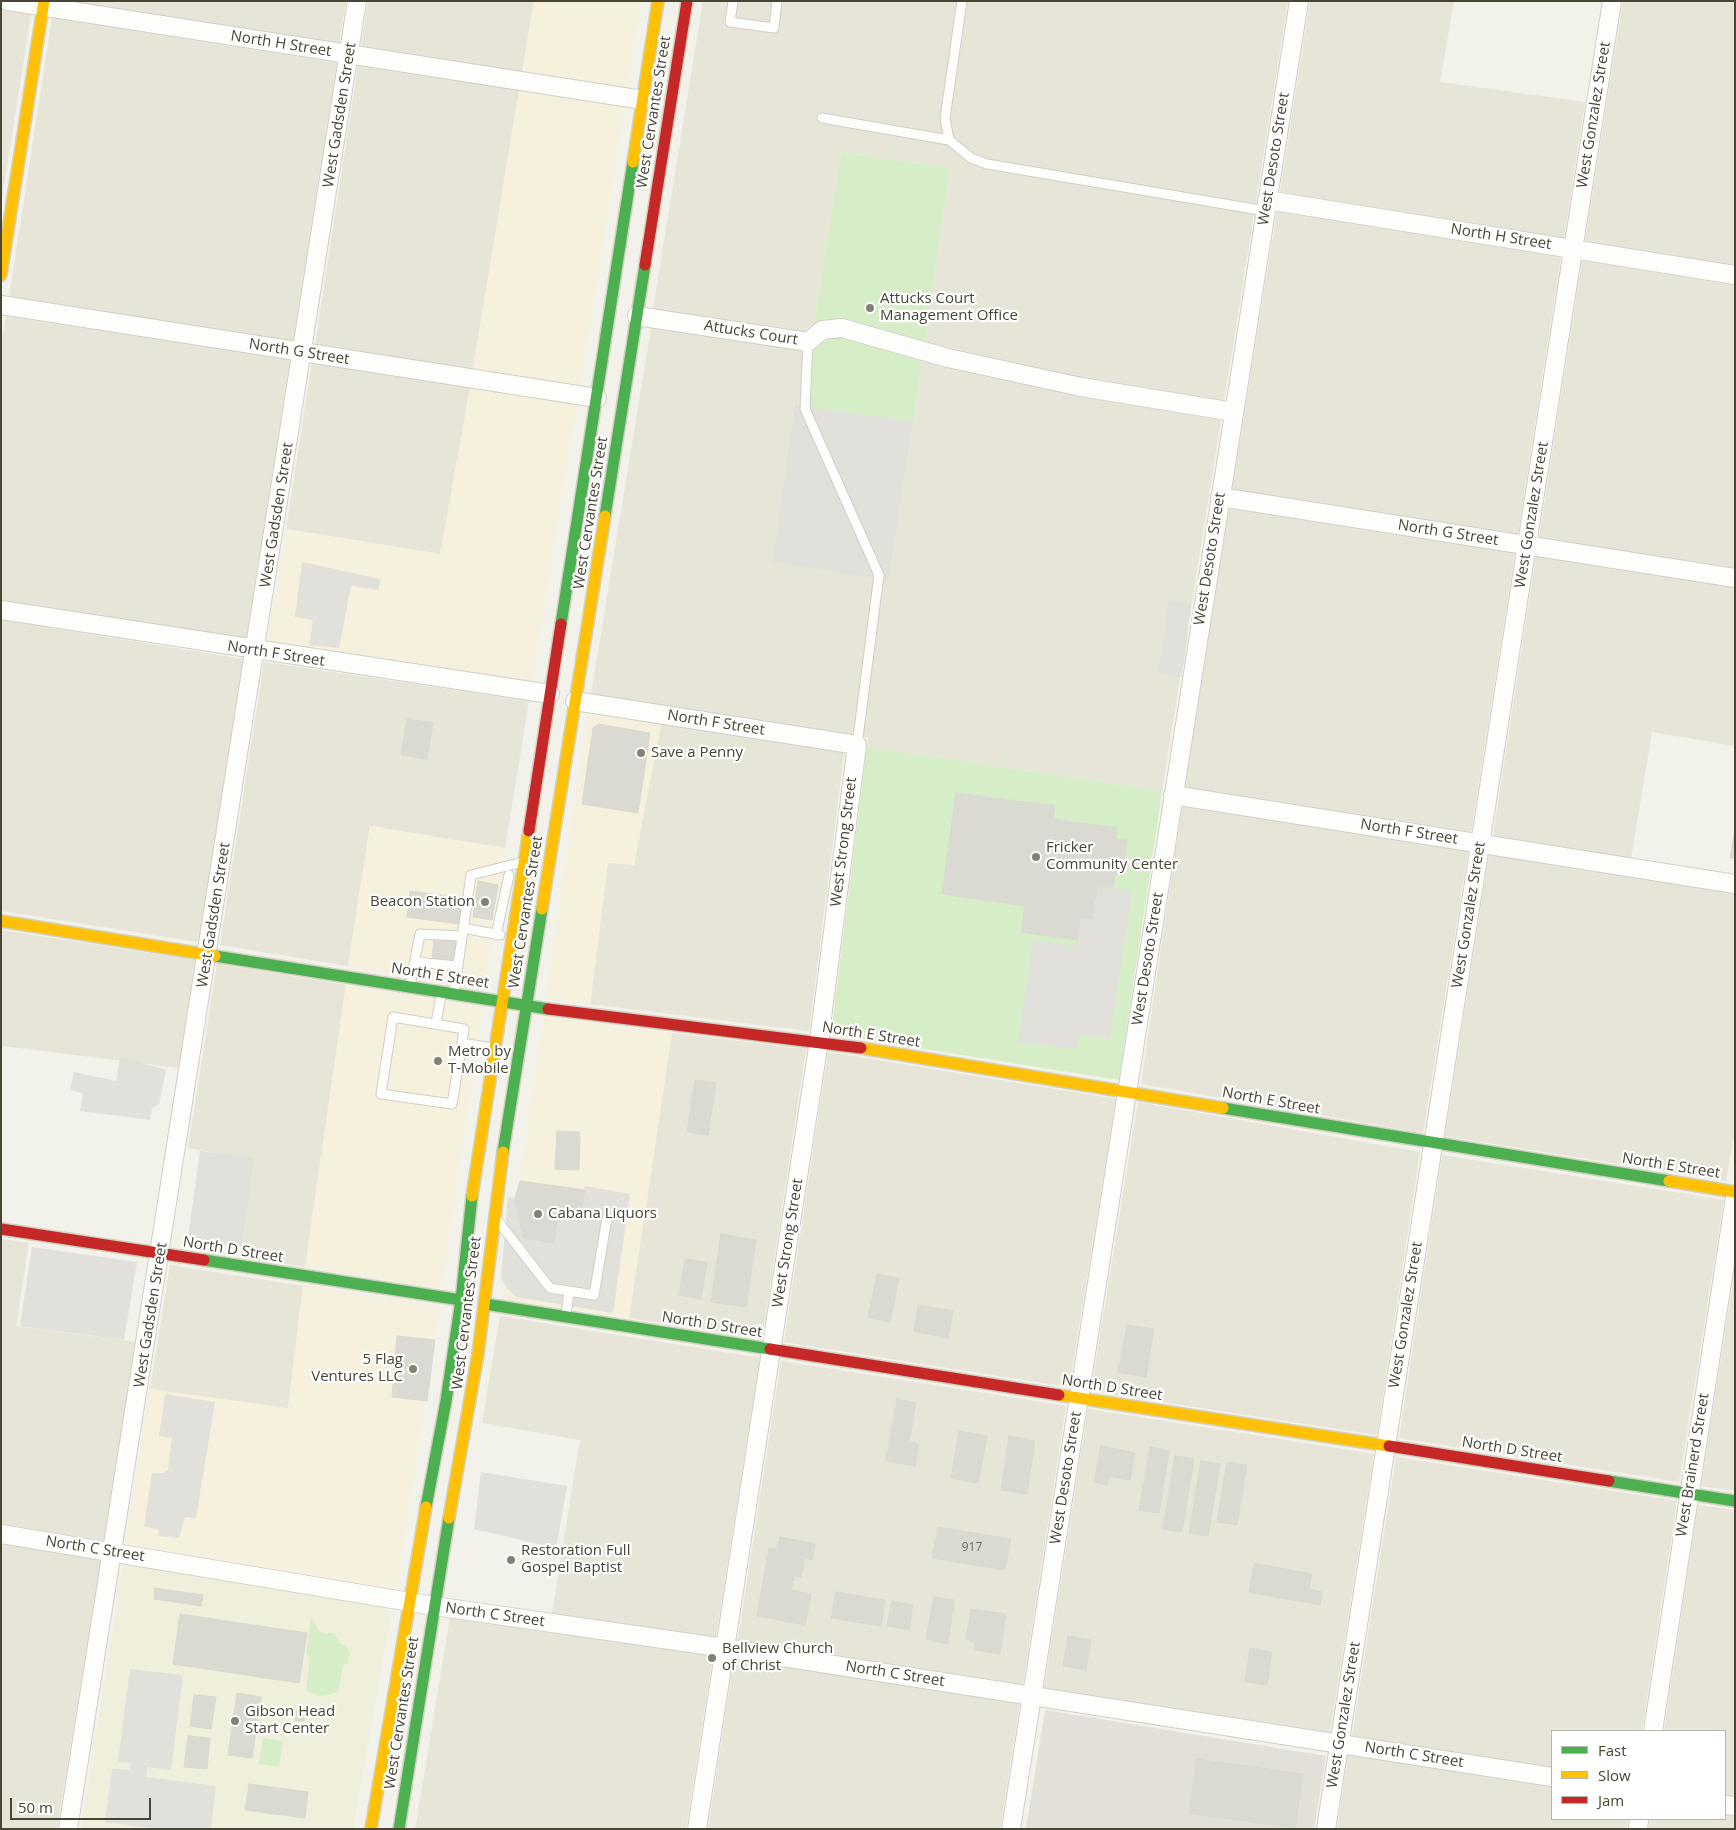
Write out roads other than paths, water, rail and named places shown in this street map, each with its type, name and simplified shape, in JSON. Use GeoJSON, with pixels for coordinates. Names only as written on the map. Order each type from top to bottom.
{"type":"FeatureCollection","features":[{"type":"Feature","properties":{"kind":"main road","name":"West Cervantes Street"},"geometry":{"type":"LineString","coordinates":[[371,1829],[408,1602],[446,1402],[461,1300],[468,1226],[550,694],[604,404],[634,160],[658,1]]}},
{"type":"Feature","properties":{"kind":"main road","name":"West Cervantes Street"},"geometry":{"type":"LineString","coordinates":[[399,1829],[434,1606],[458,1475],[485,1304],[494,1215],[526,1006],[687,1]]}},
{"type":"Feature","properties":{"kind":"main road"},"geometry":{"type":"LineString","coordinates":[[1,275],[44,4]]}},
{"type":"Feature","properties":{"kind":"main road"},"geometry":{"type":"LineString","coordinates":[[634,160],[642,185]]}},
{"type":"Feature","properties":{"kind":"main road"},"geometry":{"type":"LineString","coordinates":[[627,296],[630,306],[637,316]]}},
{"type":"Feature","properties":{"kind":"main road"},"geometry":{"type":"LineString","coordinates":[[599,552],[595,536],[594,514],[604,404]]}},
{"type":"Feature","properties":{"kind":"main road","name":"North E Street"},"geometry":{"type":"LineString","coordinates":[[1,921],[526,1006],[818,1041],[1128,1091],[1433,1144],[1735,1192]]}},
{"type":"Feature","properties":{"kind":"main road","name":"North D Street"},"geometry":{"type":"LineString","coordinates":[[1,1229],[461,1300]]}},
{"type":"Feature","properties":{"kind":"main road","name":"North D Street"},"geometry":{"type":"LineString","coordinates":[[485,1304],[1735,1500]]}},
{"type":"Feature","properties":{"kind":"street","name":"North H Street"},"geometry":{"type":"LineString","coordinates":[[8,1],[44,4],[349,55],[643,100]]}},
{"type":"Feature","properties":{"kind":"street","name":"West Gadsden Street"},"geometry":{"type":"LineString","coordinates":[[68,1829],[161,1254],[357,1]]}},
{"type":"Feature","properties":{"kind":"street","name":"West Desoto Street"},"geometry":{"type":"LineString","coordinates":[[1011,1829],[1299,1]]}},
{"type":"Feature","properties":{"kind":"street","name":"West Gonzalez Street"},"geometry":{"type":"LineString","coordinates":[[1326,1829],[1612,1]]}},
{"type":"Feature","properties":{"kind":"street","name":"North H Street"},"geometry":{"type":"LineString","coordinates":[[1266,205],[1735,274]]}},
{"type":"Feature","properties":{"kind":"street","name":"North G Street"},"geometry":{"type":"LineString","coordinates":[[1,305],[302,352],[604,404]]}},
{"type":"Feature","properties":{"kind":"street","name":"Attucks Court"},"geometry":{"type":"LineString","coordinates":[[637,316],[808,342],[822,330],[842,328],[948,358],[1081,387],[1234,412]]}},
{"type":"Feature","properties":{"kind":"street","name":"North G Street"},"geometry":{"type":"LineString","coordinates":[[1220,498],[1735,578]]}},
{"type":"Feature","properties":{"kind":"street","name":"North F Street"},"geometry":{"type":"LineString","coordinates":[[1,610],[255,651],[550,694]]}},
{"type":"Feature","properties":{"kind":"street","name":"North F Street"},"geometry":{"type":"LineString","coordinates":[[575,701],[857,745]]}},
{"type":"Feature","properties":{"kind":"street","name":"West Strong Street"},"geometry":{"type":"LineString","coordinates":[[697,1829],[818,1041],[857,745]]}},
{"type":"Feature","properties":{"kind":"street","name":"North F Street"},"geometry":{"type":"LineString","coordinates":[[1173,795],[1735,884]]}},
{"type":"Feature","properties":{"kind":"street","name":"West Brainerd Street"},"geometry":{"type":"LineString","coordinates":[[1653,1730],[1735,1198]]}},
{"type":"Feature","properties":{"kind":"street","name":"North C Street"},"geometry":{"type":"LineString","coordinates":[[1,1534],[408,1602],[725,1648],[1551,1777]]}},
{"type":"Feature","properties":{"kind":"lane"},"geometry":{"type":"LineString","coordinates":[[733,1],[730,22],[774,28],[777,1]]}},
{"type":"Feature","properties":{"kind":"lane"},"geometry":{"type":"LineString","coordinates":[[950,140],[945,118],[962,1]]}},
{"type":"Feature","properties":{"kind":"lane"},"geometry":{"type":"LineString","coordinates":[[822,118],[950,140],[971,158],[986,164],[1266,205]]}},
{"type":"Feature","properties":{"kind":"lane"},"geometry":{"type":"LineString","coordinates":[[808,342],[805,409],[879,575],[857,745]]}},
{"type":"Feature","properties":{"kind":"lane"},"geometry":{"type":"LineString","coordinates":[[454,994],[471,875],[525,862]]}},
{"type":"Feature","properties":{"kind":"lane"},"geometry":{"type":"LineString","coordinates":[[496,934],[511,865]]}},
{"type":"Feature","properties":{"kind":"lane"},"geometry":{"type":"LineString","coordinates":[[410,986],[420,934],[463,932],[496,934],[513,938]]}},
{"type":"Feature","properties":{"kind":"lane"},"geometry":{"type":"LineString","coordinates":[[415,962],[458,966]]}},
{"type":"Feature","properties":{"kind":"lane"},"geometry":{"type":"LineString","coordinates":[[436,1024],[442,992]]}},
{"type":"Feature","properties":{"kind":"lane"},"geometry":{"type":"LineString","coordinates":[[393,1017],[464,1029],[462,1043],[452,1104],[381,1094],[393,1017]]}},
{"type":"Feature","properties":{"kind":"lane"},"geometry":{"type":"LineString","coordinates":[[462,1043],[495,1048]]}},
{"type":"Feature","properties":{"kind":"lane"},"geometry":{"type":"LineString","coordinates":[[494,1215],[550,1288],[594,1295],[607,1218]]}},
{"type":"Feature","properties":{"kind":"lane"},"geometry":{"type":"LineString","coordinates":[[565,1317],[569,1291]]}},
{"type":"Feature","properties":{"kind":"place","name":"Attucks Court Management Office"},"geometry":{"type":"Point","coordinates":[870,308]}},
{"type":"Feature","properties":{"kind":"place","name":"Save a Penny"},"geometry":{"type":"Point","coordinates":[641,753]}},
{"type":"Feature","properties":{"kind":"place","name":"Fricker Community Center"},"geometry":{"type":"Point","coordinates":[1036,857]}},
{"type":"Feature","properties":{"kind":"place","name":"Beacon Station"},"geometry":{"type":"Point","coordinates":[485,902]}},
{"type":"Feature","properties":{"kind":"place","name":"Metro by T-Mobile"},"geometry":{"type":"Point","coordinates":[438,1061]}},
{"type":"Feature","properties":{"kind":"place","name":"Cabana Liquors"},"geometry":{"type":"Point","coordinates":[538,1214]}},
{"type":"Feature","properties":{"kind":"place","name":"5 Flag Ventures LLC"},"geometry":{"type":"Point","coordinates":[413,1369]}},
{"type":"Feature","properties":{"kind":"place","name":"Restoration Full Gospel Baptist"},"geometry":{"type":"Point","coordinates":[511,1560]}},
{"type":"Feature","properties":{"kind":"place","name":"Bellview Church of Christ"},"geometry":{"type":"Point","coordinates":[712,1658]}},
{"type":"Feature","properties":{"kind":"place","name":"Gibson Head Start Center"},"geometry":{"type":"Point","coordinates":[235,1721]}}]}
